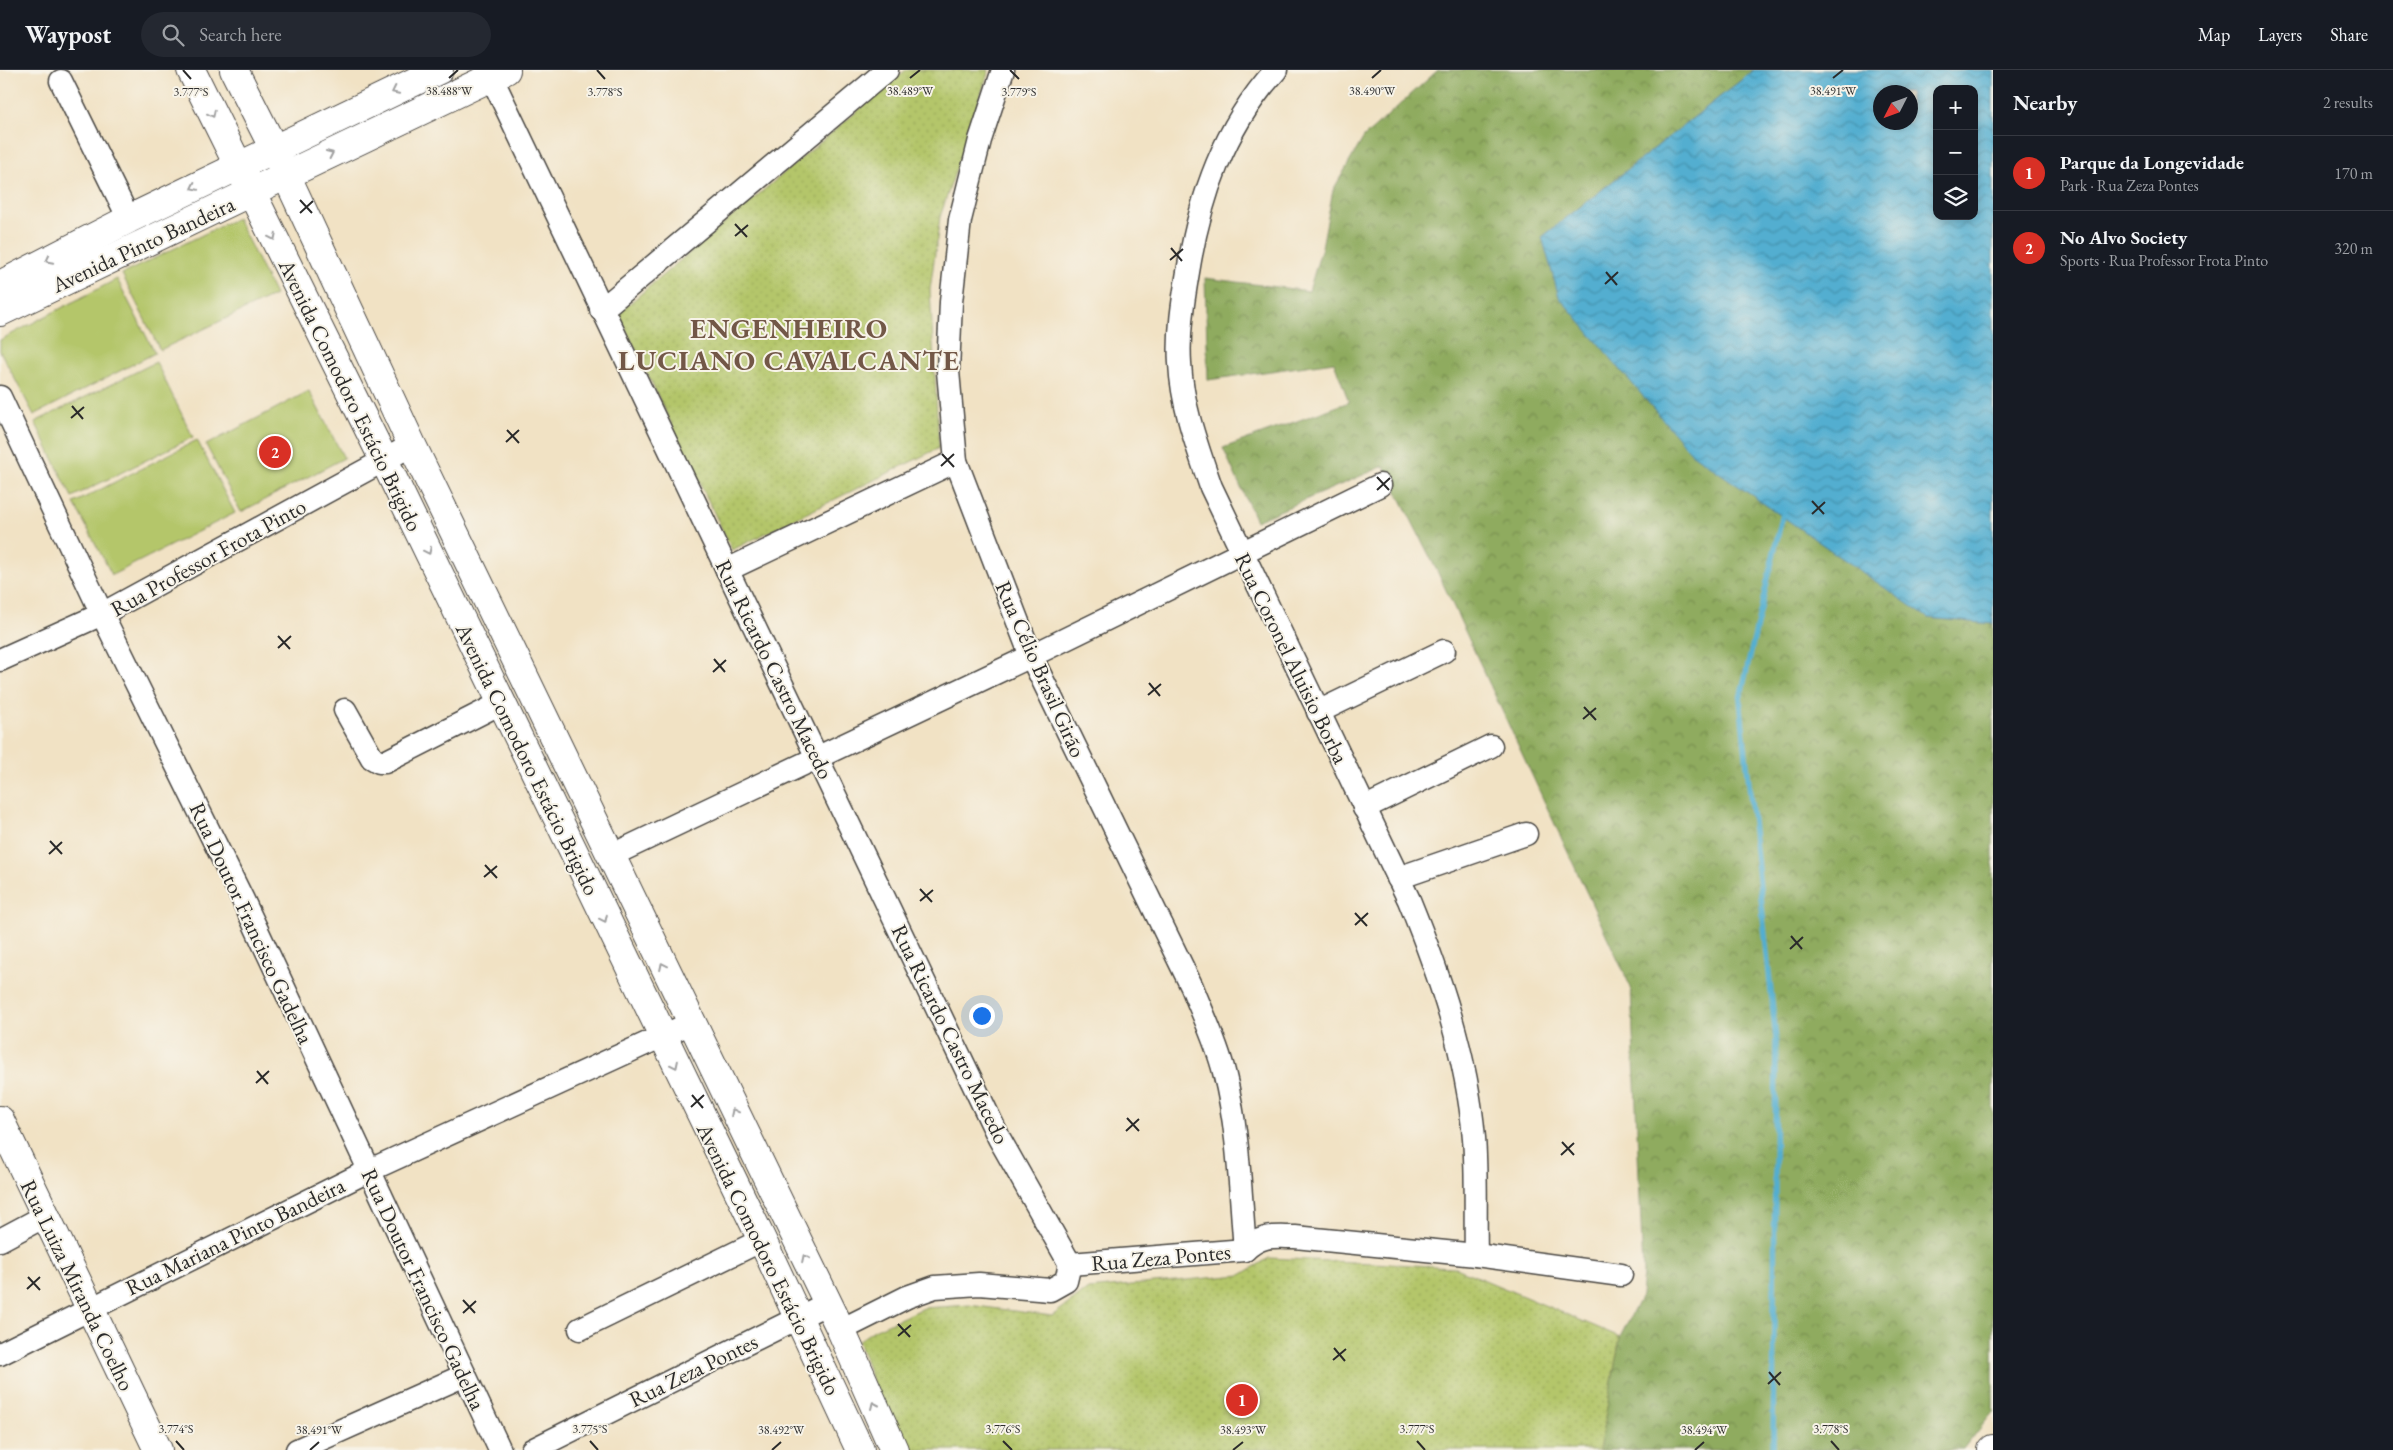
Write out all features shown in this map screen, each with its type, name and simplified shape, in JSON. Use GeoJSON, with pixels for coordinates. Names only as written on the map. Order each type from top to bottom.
{"type":"FeatureCollection","features":[{"type":"Feature","properties":{"kind":"main road","name":"Avenida Comodoro Estácio Brigido"},"geometry":{"type":"LineString","coordinates":[[191,70],[384,460],[762,1240],[860,1450]]}},
{"type":"Feature","properties":{"kind":"main road","name":"Avenida Comodoro Estácio Brigido"},"geometry":{"type":"LineString","coordinates":[[234,70],[274,149],[412,445],[841,1330],[894,1450]]}},
{"type":"Feature","properties":{"kind":"main road","name":"Avenida Pinto Bandeira"},"geometry":{"type":"LineString","coordinates":[[0,285],[129,219],[439,70]]}},
{"type":"Feature","properties":{"kind":"main road","name":"Avenida Pinto Bandeira"},"geometry":{"type":"LineString","coordinates":[[0,312],[251,193],[495,72]]}},
{"type":"Feature","properties":{"kind":"main road","name":"Rua Luiza Miranda Coelho"},"geometry":{"type":"LineString","coordinates":[[0,1120],[88,1309],[158,1450]]}},
{"type":"Feature","properties":{"kind":"street"},"geometry":{"type":"LineString","coordinates":[[601,310],[887,70]]}},
{"type":"Feature","properties":{"kind":"street","name":"Rua Célio Brasil Girão"},"geometry":{"type":"LineString","coordinates":[[1003,70],[980,140],[960,220],[948,371],[956,460],[1032,656],[1192,987],[1212,1035],[1224,1071],[1234,1116],[1245,1250]]}},
{"type":"Feature","properties":{"kind":"street","name":"Rua Coronel Aluisio Borba"},"geometry":{"type":"LineString","coordinates":[[1276,70],[1247,106],[1226,142],[1207,188],[1194,236],[1182,303],[1180,362],[1187,415],[1211,487],[1398,878],[1437,970],[1453,1024],[1474,1137],[1476,1255]]}},
{"type":"Feature","properties":{"kind":"street","name":"Rua Ricardo Castro Macedo"},"geometry":{"type":"LineString","coordinates":[[495,72],[601,310],[1000,1138],[1070,1264]]}},
{"type":"Feature","properties":{"kind":"street"},"geometry":{"type":"LineString","coordinates":[[61,81],[129,219]]}},
{"type":"Feature","properties":{"kind":"street","name":"Rua Doutor Francisco Gadelha"},"geometry":{"type":"LineString","coordinates":[[0,397],[102,614],[243,900],[500,1450]]}},
{"type":"Feature","properties":{"kind":"street","name":"Rua Professor Frota Pinto"},"geometry":{"type":"LineString","coordinates":[[0,660],[102,614],[412,445]]}},
{"type":"Feature","properties":{"kind":"street"},"geometry":{"type":"LineString","coordinates":[[727,570],[956,460]]}},
{"type":"Feature","properties":{"kind":"street"},"geometry":{"type":"LineString","coordinates":[[610,856],[1032,656],[1380,485]]}},
{"type":"Feature","properties":{"kind":"street"},"geometry":{"type":"LineString","coordinates":[[1318,712],[1444,651]]}},
{"type":"Feature","properties":{"kind":"street"},"geometry":{"type":"LineString","coordinates":[[346,710],[372,758],[379,762],[385,762],[501,703]]}},
{"type":"Feature","properties":{"kind":"street"},"geometry":{"type":"LineString","coordinates":[[1364,808],[1491,746]]}},
{"type":"Feature","properties":{"kind":"street"},"geometry":{"type":"LineString","coordinates":[[1398,878],[1526,834]]}},
{"type":"Feature","properties":{"kind":"street","name":"Rua Mariana Pinto Bandeira"},"geometry":{"type":"LineString","coordinates":[[0,1354],[368,1171],[691,1023]]}},
{"type":"Feature","properties":{"kind":"street"},"geometry":{"type":"LineString","coordinates":[[0,1240],[45,1216]]}},
{"type":"Feature","properties":{"kind":"street","name":"Rua Zeza Pontes"},"geometry":{"type":"LineString","coordinates":[[841,1330],[907,1297],[935,1287],[980,1284],[1050,1290],[1066,1281],[1070,1264],[1245,1250],[1255,1241],[1267,1236],[1295,1237],[1476,1255],[1621,1275]]}},
{"type":"Feature","properties":{"kind":"street"},"geometry":{"type":"LineString","coordinates":[[580,1329],[762,1240]]}},
{"type":"Feature","properties":{"kind":"street","name":"Rua Zeza Pontes"},"geometry":{"type":"LineString","coordinates":[[532,1450],[828,1303]]}},
{"type":"Feature","properties":{"kind":"street"},"geometry":{"type":"LineString","coordinates":[[297,1450],[465,1375]]}},
{"type":"Feature","properties":{"kind":"green space"},"geometry":{"type":"Polygon","coordinates":[[[906,70],[989,70],[940,217],[930,290],[939,448],[732,550],[618,313],[906,70]]]}},
{"type":"Feature","properties":{"kind":"green space"},"geometry":{"type":"Polygon","coordinates":[[[1438,70],[1754,70],[1542,237],[1928,618],[1993,624],[1993,1412],[1963,1450],[1599,1450],[1620,1337],[1641,1296],[1643,1272],[1631,988],[1438,573],[1384,466],[1256,521],[1223,448],[1349,402],[1334,362],[1208,380],[1205,278],[1309,291],[1322,247],[1333,190],[1364,137],[1438,70]]]}},
{"type":"Feature","properties":{"kind":"green space"},"geometry":{"type":"Polygon","coordinates":[[[237,218],[275,295],[160,350],[122,274],[237,218]]]}},
{"type":"Feature","properties":{"kind":"green space"},"geometry":{"type":"Polygon","coordinates":[[[117,279],[155,353],[34,415],[0,351],[0,340],[117,279]]]}},
{"type":"Feature","properties":{"kind":"green space"},"geometry":{"type":"Polygon","coordinates":[[[156,362],[193,437],[72,497],[35,422],[156,362]]]}},
{"type":"Feature","properties":{"kind":"green space"},"geometry":{"type":"Polygon","coordinates":[[[309,391],[344,458],[241,512],[206,445],[309,391]]]}},
{"type":"Feature","properties":{"kind":"green space"},"geometry":{"type":"Polygon","coordinates":[[[197,440],[235,513],[112,575],[74,503],[197,440]]]}},
{"type":"Feature","properties":{"kind":"green space"},"geometry":{"type":"Polygon","coordinates":[[[1269,1258],[1454,1267],[1620,1337],[1599,1450],[897,1450],[858,1341],[874,1330],[924,1308],[969,1305],[1052,1316],[1088,1289],[1241,1275],[1269,1258]]]}},
{"type":"Feature","properties":{"kind":"water"},"geometry":{"type":"Polygon","coordinates":[[[1754,70],[1993,70],[1993,624],[1928,618],[1691,453],[1559,297],[1542,237],[1754,70]]]}},
{"type":"Feature","properties":{"kind":"waterway"},"geometry":{"type":"LineString","coordinates":[[1773,1450],[1776,1039],[1740,699],[1784,509]]}},
{"type":"Feature","properties":{"kind":"place","name":"No Alvo Society"},"geometry":{"type":"Point","coordinates":[275,452]}},
{"type":"Feature","properties":{"kind":"place","name":"Parque da Longevidade"},"geometry":{"type":"Point","coordinates":[1242,1400]}},
{"type":"Feature","properties":{"kind":"district","name":"ENGENHEIRO LUCIANO CAVALCANTE"},"geometry":{"type":"Point","coordinates":[789,344]}}]}
